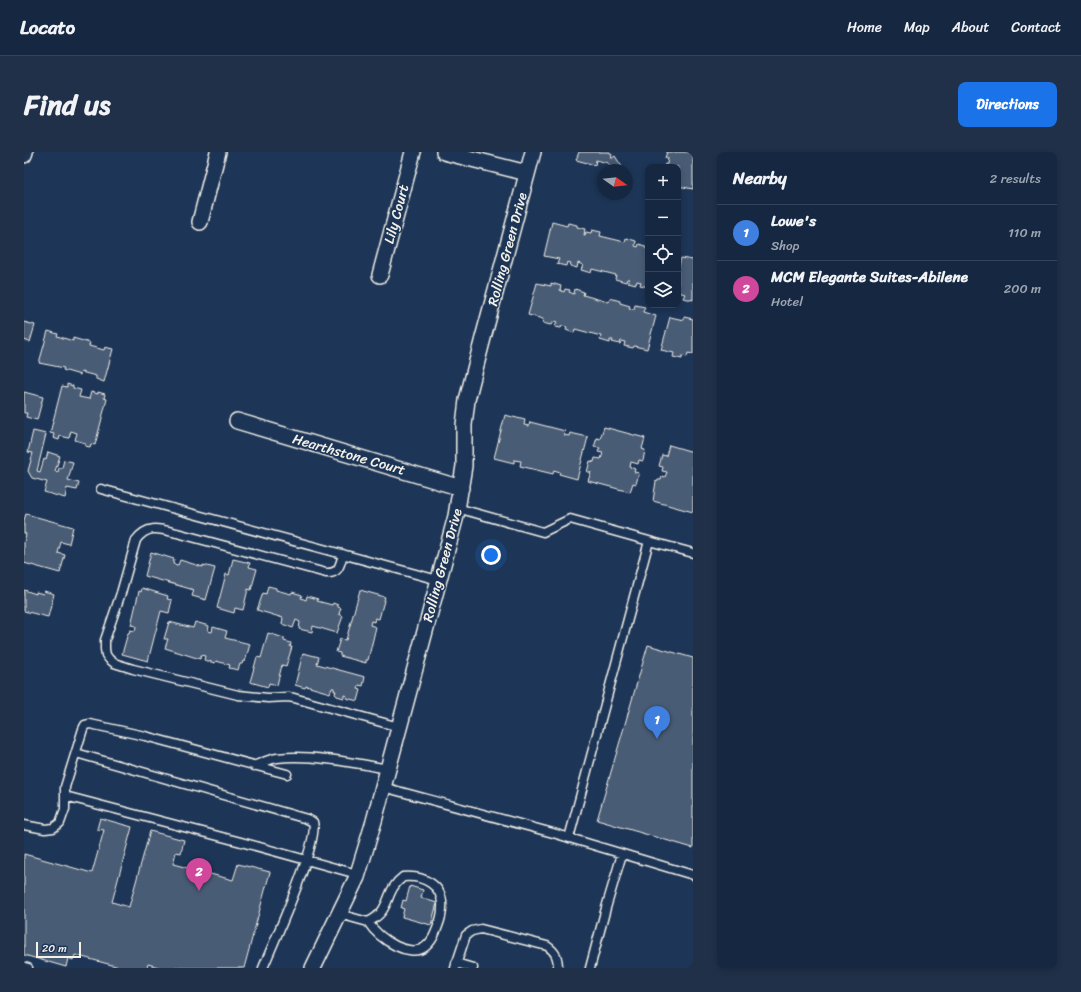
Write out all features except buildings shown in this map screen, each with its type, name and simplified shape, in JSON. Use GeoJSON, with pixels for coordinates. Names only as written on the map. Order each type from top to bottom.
{"type":"FeatureCollection","features":[{"type":"Feature","properties":{"kind":"street"},"geometry":{"type":"LineString","coordinates":[[200,222],[218,152]]}},
{"type":"Feature","properties":{"kind":"street","name":"Lily Court"},"geometry":{"type":"LineString","coordinates":[[380,275],[413,152]]}},
{"type":"Feature","properties":{"kind":"street"},"geometry":{"type":"LineString","coordinates":[[444,152],[527,173]]}},
{"type":"Feature","properties":{"kind":"street","name":"Rolling Green Drive"},"geometry":{"type":"LineString","coordinates":[[313,968],[357,874],[388,769],[457,508],[464,466],[464,425],[467,400],[482,338],[533,152]]}},
{"type":"Feature","properties":{"kind":"street","name":"Hearthstone Court"},"geometry":{"type":"LineString","coordinates":[[236,421],[461,488]]}},
{"type":"Feature","properties":{"kind":"lane"},"geometry":{"type":"LineString","coordinates":[[101,489],[438,580]]}},
{"type":"Feature","properties":{"kind":"lane"},"geometry":{"type":"LineString","coordinates":[[457,508],[543,532],[570,519],[693,553]]}},
{"type":"Feature","properties":{"kind":"lane"},"geometry":{"type":"LineString","coordinates":[[343,554],[340,566],[332,574],[183,534],[159,529],[149,529],[142,532],[136,540],[121,593],[105,640],[106,655],[109,659],[118,664],[154,675],[238,695],[264,698],[294,698],[399,727]]}},
{"type":"Feature","properties":{"kind":"lane"},"geometry":{"type":"LineString","coordinates":[[569,838],[649,541]]}},
{"type":"Feature","properties":{"kind":"lane"},"geometry":{"type":"LineString","coordinates":[[24,824],[45,829],[53,828],[60,823],[65,808],[65,787],[83,729],[85,725],[90,724],[145,736],[287,774]]}},
{"type":"Feature","properties":{"kind":"lane"},"geometry":{"type":"LineString","coordinates":[[76,753],[307,819],[313,822],[314,826],[306,860],[264,968]]}},
{"type":"Feature","properties":{"kind":"lane"},"geometry":{"type":"LineString","coordinates":[[254,766],[276,758],[298,757],[354,763],[388,769]]}},
{"type":"Feature","properties":{"kind":"lane"},"geometry":{"type":"LineString","coordinates":[[383,787],[569,838],[693,875]]}},
{"type":"Feature","properties":{"kind":"lane"},"geometry":{"type":"LineString","coordinates":[[65,796],[357,874]]}},
{"type":"Feature","properties":{"kind":"lane"},"geometry":{"type":"LineString","coordinates":[[590,968],[622,854]]}},
{"type":"Feature","properties":{"kind":"lane"},"geometry":{"type":"LineString","coordinates":[[339,914],[368,922],[372,929],[389,942],[401,948],[418,950],[424,948],[432,941],[440,919],[442,900],[434,885],[426,880],[418,877],[403,877],[392,887],[387,904],[383,911],[368,922]]}},
{"type":"Feature","properties":{"kind":"lane"},"geometry":{"type":"LineString","coordinates":[[473,968],[455,966],[466,935],[472,931],[481,929],[547,946],[553,950],[556,955],[558,959],[558,968]]}},
{"type":"Feature","properties":{"kind":"lane"},"geometry":{"type":"LineString","coordinates":[[24,967],[28,968]]}},
{"type":"Feature","properties":{"kind":"place","name":"Lowe's"},"geometry":{"type":"Point","coordinates":[657,739]}},
{"type":"Feature","properties":{"kind":"place","name":"MCM Elegante Suites-Abilene"},"geometry":{"type":"Point","coordinates":[199,891]}}]}
